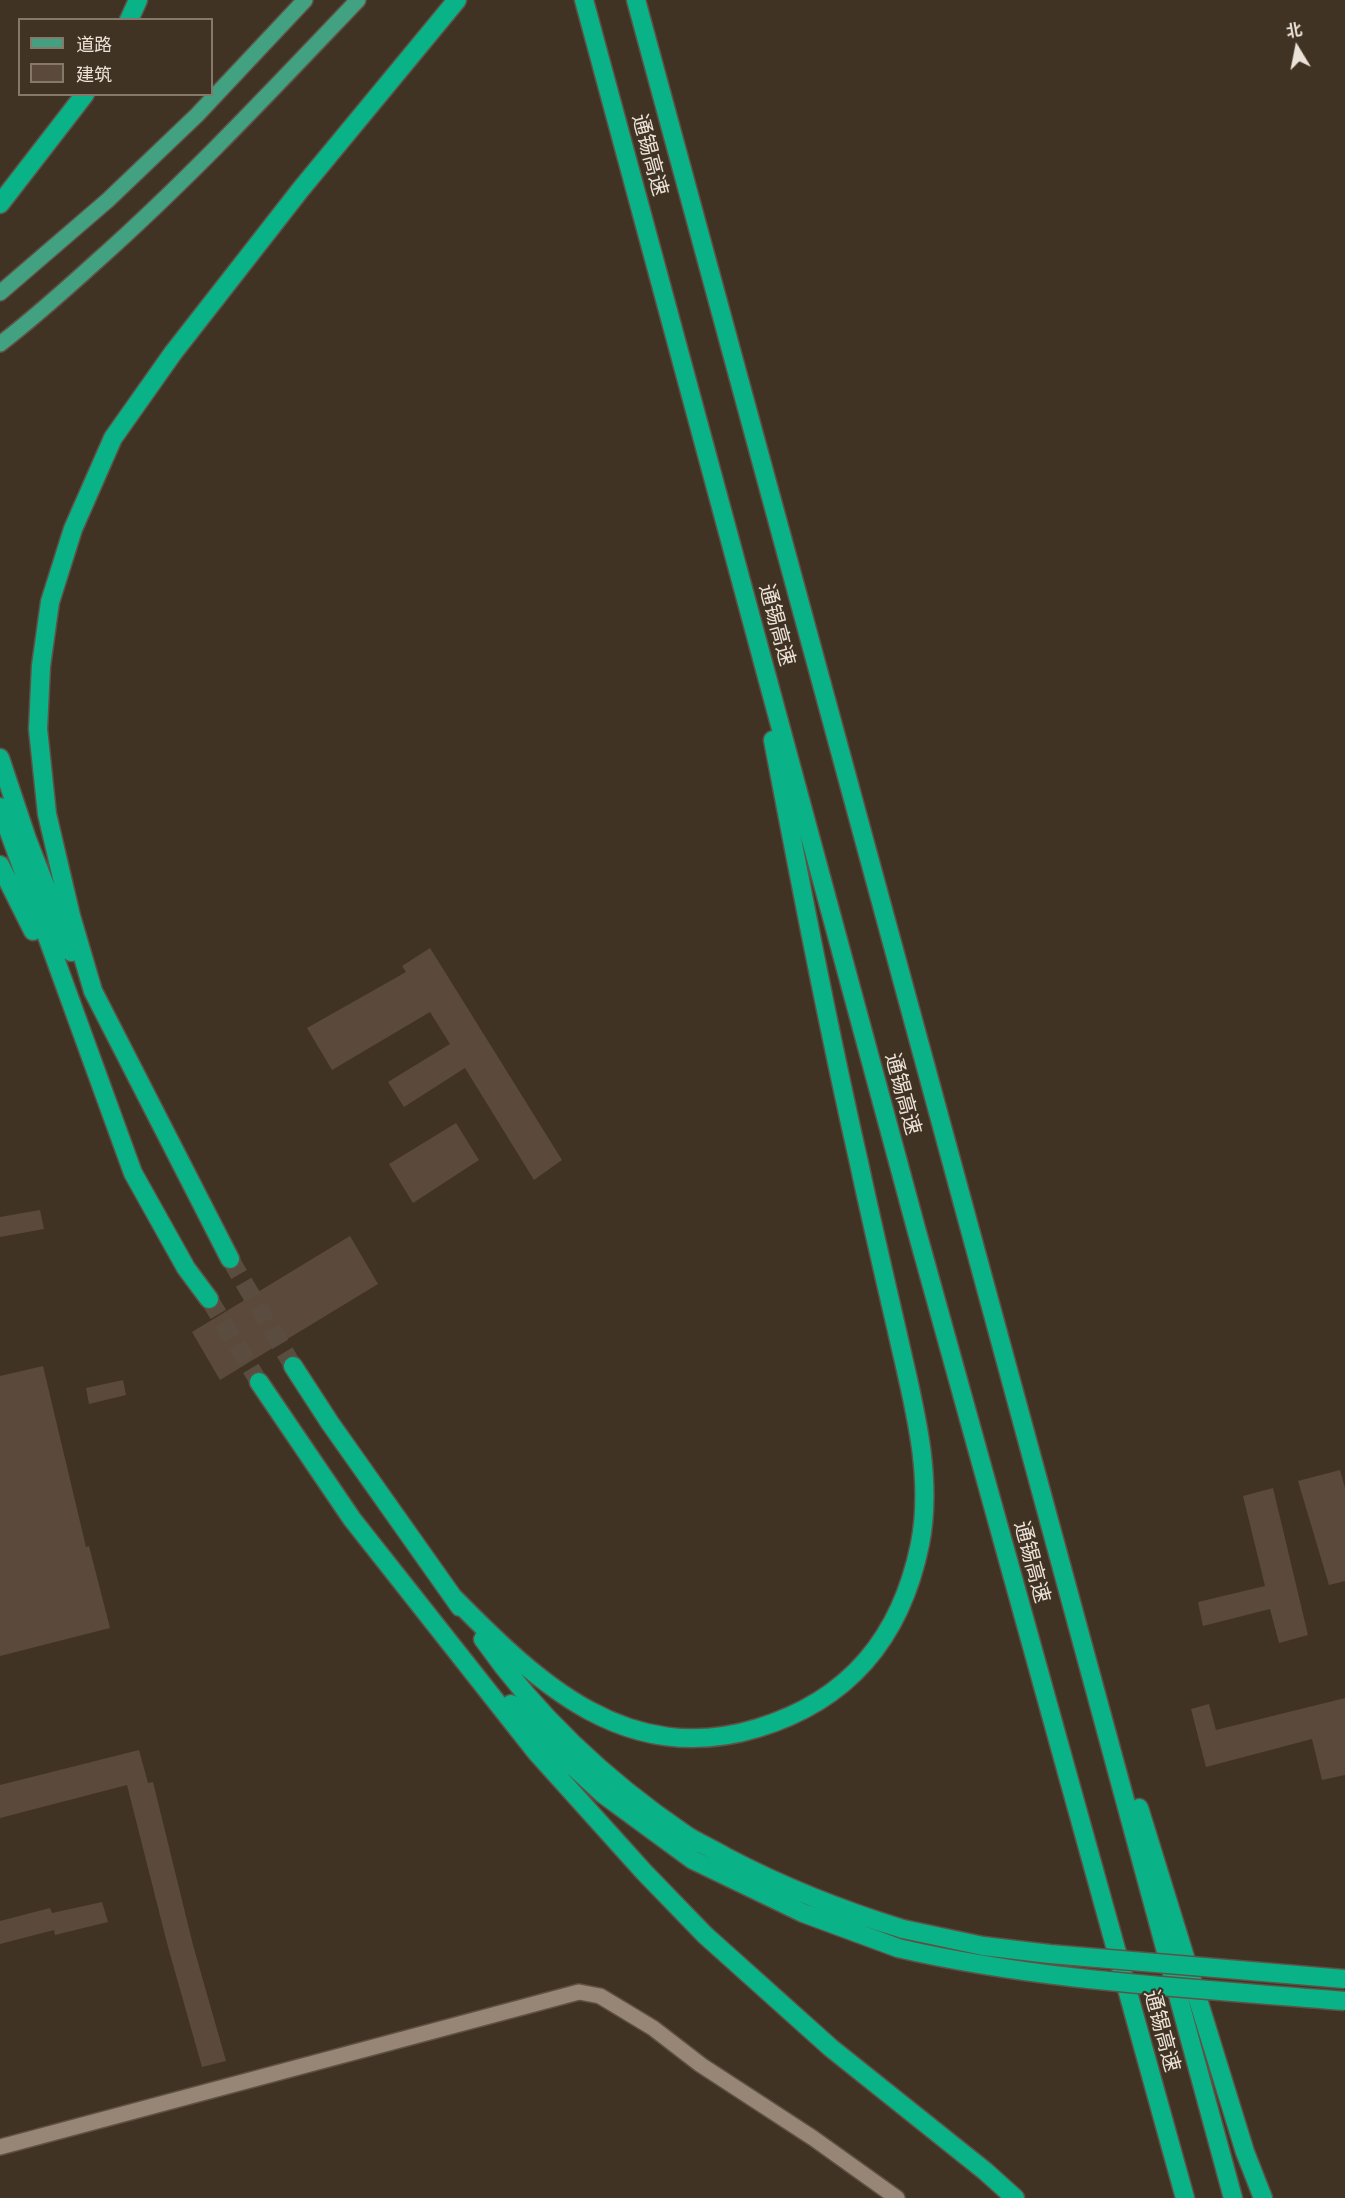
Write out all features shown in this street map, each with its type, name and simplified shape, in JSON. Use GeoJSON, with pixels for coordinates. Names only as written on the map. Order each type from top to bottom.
{"type":"FeatureCollection","features":[{"type":"Feature","properties":{"kind":"highway"},"geometry":{"type":"LineString","coordinates":[[130,18],[138,0]]}},
{"type":"Feature","properties":{"kind":"highway"},"geometry":{"type":"LineString","coordinates":[[93,990],[71,916],[46,814],[38,729],[41,666],[50,602],[73,528],[113,438],[173,353],[301,189],[458,0]]}},
{"type":"Feature","properties":{"kind":"highway","name":"通锡高速"},"geometry":{"type":"LineString","coordinates":[[584,0],[917,1232],[1185,2198]]}},
{"type":"Feature","properties":{"kind":"highway","name":"通锡高速"},"geometry":{"type":"LineString","coordinates":[[636,0],[1233,2198]]}},
{"type":"Feature","properties":{"kind":"highway"},"geometry":{"type":"LineString","coordinates":[[0,204],[83,96]]}},
{"type":"Feature","properties":{"kind":"highway"},"geometry":{"type":"LineString","coordinates":[[454,1598],[500,1644],[540,1679],[580,1706],[618,1725],[655,1735],[696,1739],[743,1732],[785,1719],[819,1702],[849,1679],[875,1651],[896,1615],[909,1583],[920,1541],[924,1497],[921,1449],[847,1109],[747,599]]}},
{"type":"Feature","properties":{"kind":"highway"},"geometry":{"type":"LineString","coordinates":[[0,758],[27,839],[69,948],[93,990],[230,1259]]}},
{"type":"Feature","properties":{"kind":"highway"},"geometry":{"type":"LineString","coordinates":[[0,807],[133,1173],[186,1268],[209,1299]]}},
{"type":"Feature","properties":{"kind":"highway"},"geometry":{"type":"LineString","coordinates":[[0,866],[72,1008]]}},
{"type":"Feature","properties":{"kind":"highway"},"geometry":{"type":"LineString","coordinates":[[293,1366],[330,1423],[504,1669],[588,1757],[636,1798],[687,1836],[797,1892],[847,1912],[903,1929],[983,1946],[1050,1954],[1345,1979]]}},
{"type":"Feature","properties":{"kind":"highway"},"geometry":{"type":"LineString","coordinates":[[259,1382],[352,1519],[536,1752],[644,1872],[705,1935],[831,2049],[986,2171],[1015,2198]]}},
{"type":"Feature","properties":{"kind":"highway"},"geometry":{"type":"LineString","coordinates":[[1054,1543],[1199,1999],[1245,2152],[1263,2198]]}},
{"type":"Feature","properties":{"kind":"highway"},"geometry":{"type":"LineString","coordinates":[[441,1631],[548,1742],[588,1780],[642,1824],[693,1860],[803,1913],[898,1948],[952,1960],[1077,1978],[1345,2001]]}},
{"type":"Feature","properties":{"kind":"main road"},"geometry":{"type":"LineString","coordinates":[[0,293],[108,200],[181,130],[305,0]]}},
{"type":"Feature","properties":{"kind":"main road"},"geometry":{"type":"LineString","coordinates":[[0,344],[32,320],[133,229],[221,143],[358,0]]}},
{"type":"Feature","properties":{"kind":"street"},"geometry":{"type":"LineString","coordinates":[[0,2147],[579,1992],[600,1996],[653,2028],[701,2065],[813,2138],[897,2198]]}},
{"type":"Feature","properties":{"kind":"building"},"geometry":{"type":"Polygon","coordinates":[[[430,948],[562,1160],[534,1180],[465,1068],[404,1107],[388,1082],[450,1044],[430,1012],[332,1070],[307,1028],[406,972],[402,966],[430,948]]]}},
{"type":"Feature","properties":{"kind":"building"},"geometry":{"type":"Polygon","coordinates":[[[456,1123],[479,1160],[413,1203],[389,1164],[456,1123]]]}},
{"type":"Feature","properties":{"kind":"building"},"geometry":{"type":"Polygon","coordinates":[[[40,1210],[44,1229],[0,1237],[0,1217],[40,1210]]]}},
{"type":"Feature","properties":{"kind":"building"},"geometry":{"type":"Polygon","coordinates":[[[350,1236],[378,1284],[220,1380],[192,1332],[350,1236]]]}},
{"type":"Feature","properties":{"kind":"building"},"geometry":{"type":"Polygon","coordinates":[[[43,1366],[86,1547],[89,1546],[110,1628],[0,1656],[0,1376],[43,1366]]]}},
{"type":"Feature","properties":{"kind":"building"},"geometry":{"type":"Polygon","coordinates":[[[123,1380],[126,1395],[89,1404],[86,1388],[123,1380]]]}},
{"type":"Feature","properties":{"kind":"building"},"geometry":{"type":"Polygon","coordinates":[[[1340,1470],[1345,1488],[1345,1581],[1329,1585],[1298,1481],[1340,1470]]]}},
{"type":"Feature","properties":{"kind":"building"},"geometry":{"type":"Polygon","coordinates":[[[1273,1488],[1308,1635],[1279,1643],[1270,1609],[1203,1626],[1198,1602],[1265,1586],[1243,1496],[1273,1488]]]}},
{"type":"Feature","properties":{"kind":"building"},"geometry":{"type":"Polygon","coordinates":[[[1345,1698],[1345,1775],[1322,1780],[1312,1739],[1206,1767],[1191,1709],[1209,1704],[1216,1730],[1345,1698]]]}},
{"type":"Feature","properties":{"kind":"building"},"geometry":{"type":"Polygon","coordinates":[[[139,1750],[148,1783],[153,1782],[193,1945],[226,2061],[202,2067],[168,1947],[127,1785],[0,1818],[0,1785],[139,1750]]]}},
{"type":"Feature","properties":{"kind":"building"},"geometry":{"type":"Polygon","coordinates":[[[102,1902],[108,1922],[55,1935],[54,1930],[0,1944],[0,1921],[50,1908],[52,1913],[102,1902]]]}},
{"type":"Feature","properties":{"kind":"tunnel"},"geometry":{"type":"LineString","coordinates":[[230,1259],[293,1366]]}},
{"type":"Feature","properties":{"kind":"tunnel"},"geometry":{"type":"LineString","coordinates":[[209,1299],[259,1382]]}}]}
